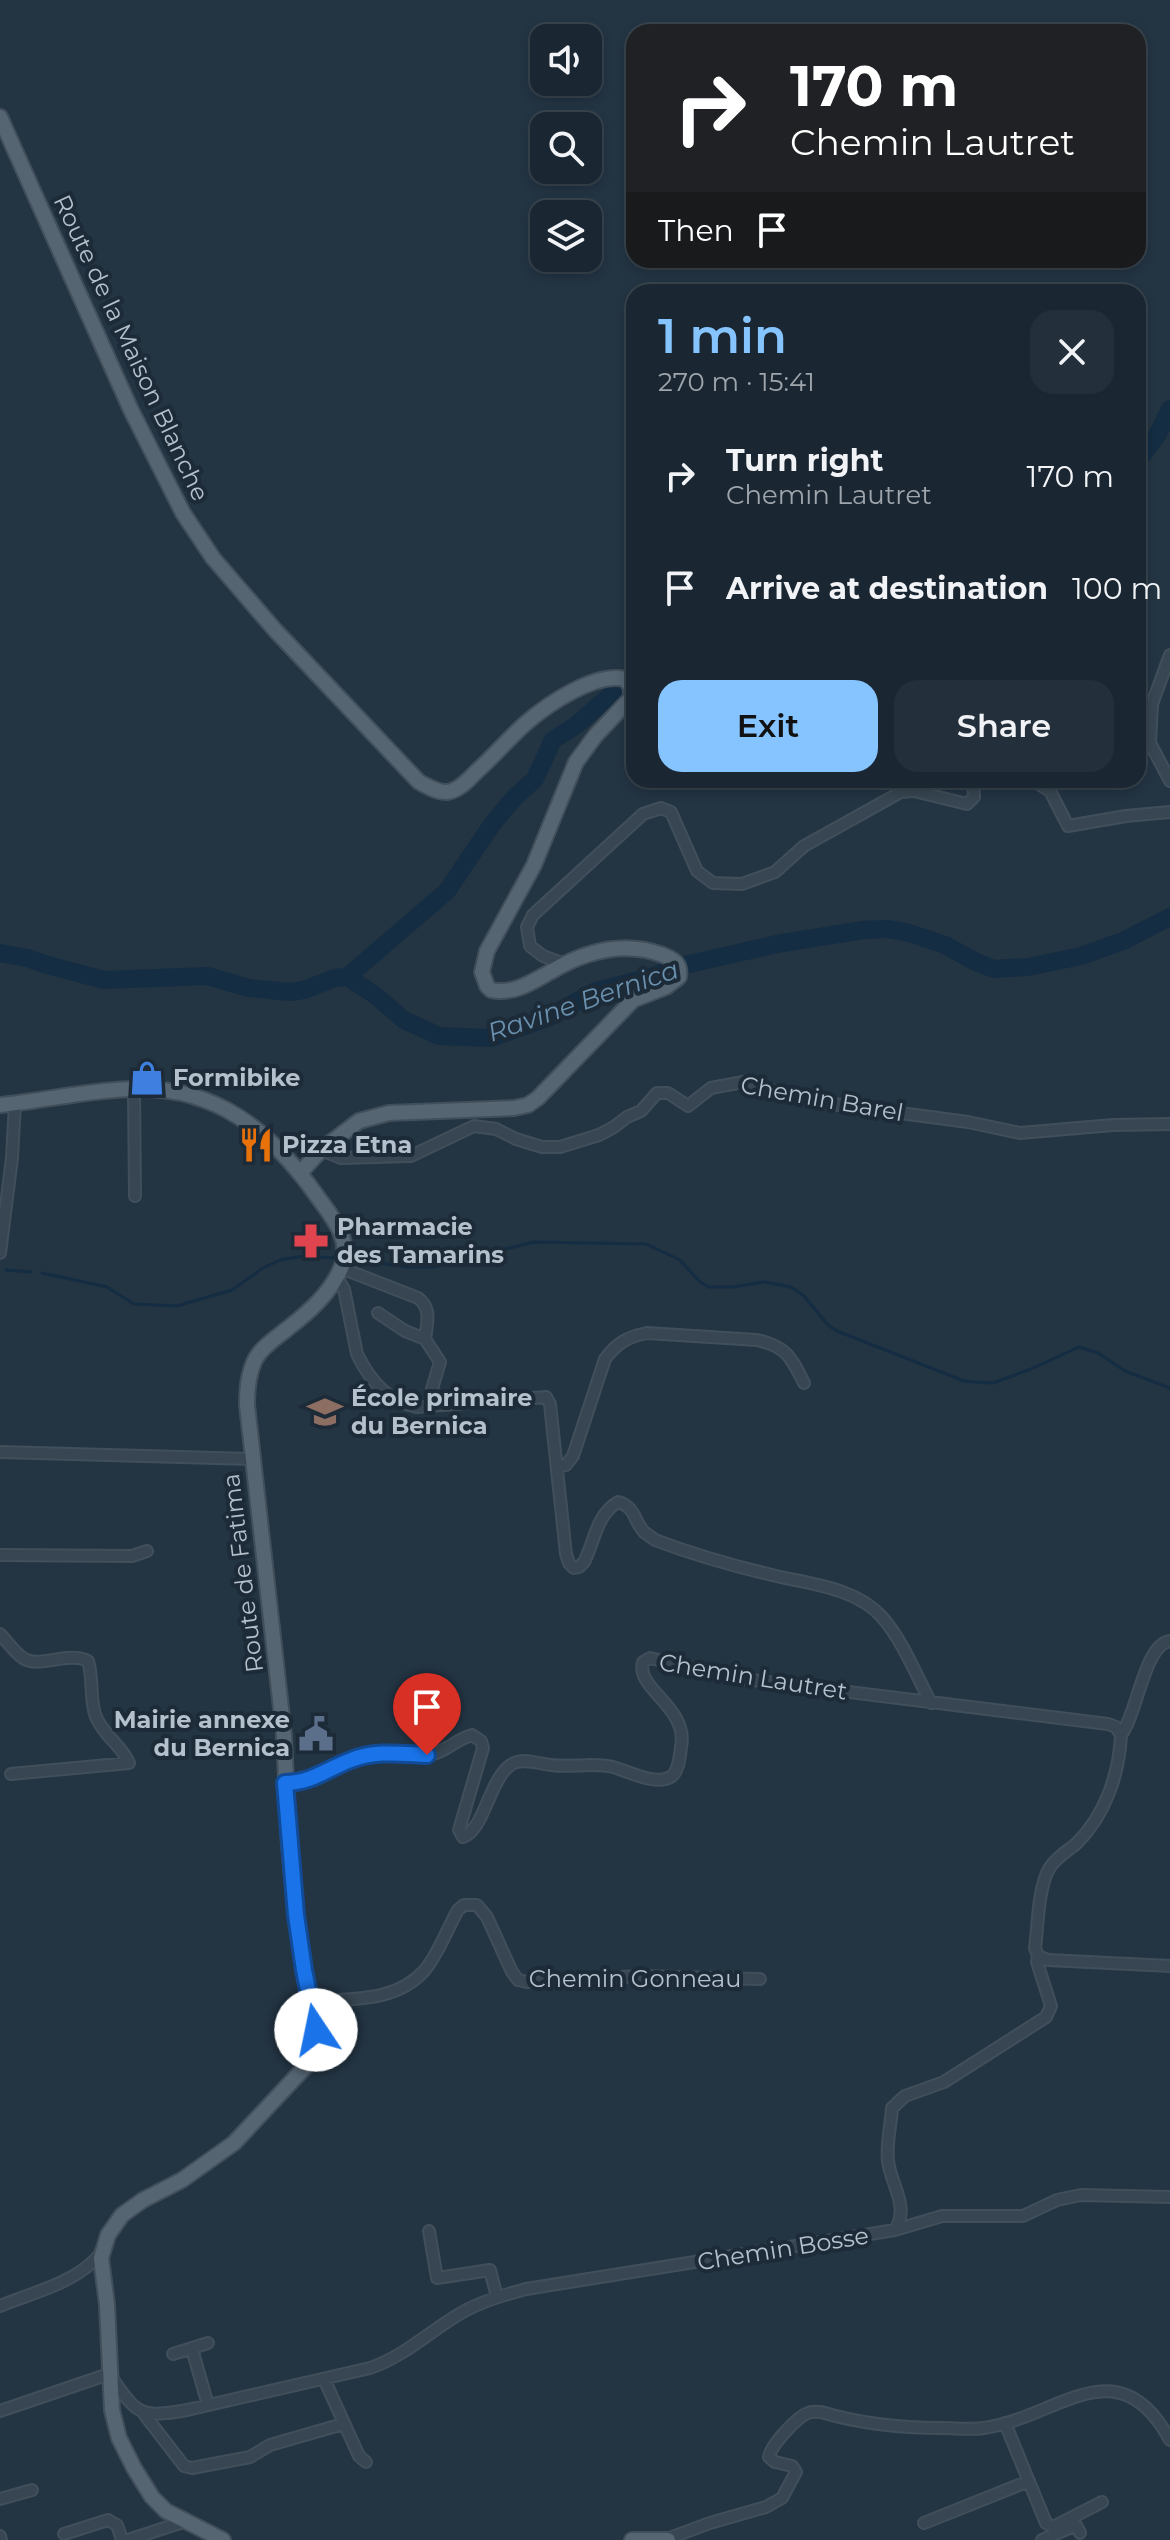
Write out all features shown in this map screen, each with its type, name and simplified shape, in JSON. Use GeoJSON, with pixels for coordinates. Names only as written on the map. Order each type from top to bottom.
{"type":"FeatureCollection","features":[{"type":"Feature","properties":{"kind":"main road","name":"Route de la Maison Blanche"},"geometry":{"type":"LineString","coordinates":[[0,117],[131,410],[183,513],[213,558],[275,630],[419,782],[444,793],[457,789],[537,714],[598,680],[614,676],[626,680]]}},
{"type":"Feature","properties":{"kind":"main road","name":"Route de la Maison Blanche"},"geometry":{"type":"LineString","coordinates":[[301,1172],[321,1150],[359,1121],[389,1113],[528,1105],[633,1000],[676,982],[680,972],[674,959],[639,949],[598,949],[507,991],[487,986],[482,972],[487,951],[534,865],[576,762],[626,703]]}},
{"type":"Feature","properties":{"kind":"main road"},"geometry":{"type":"LineString","coordinates":[[7,1104],[134,1089],[169,1090],[188,1094],[235,1113],[301,1172],[331,1215],[344,1238],[345,1253],[339,1273]]}},
{"type":"Feature","properties":{"kind":"main road","name":"Route de Fatima"},"geometry":{"type":"LineString","coordinates":[[104,2248],[108,2235],[122,2215],[182,2180],[234,2143],[307,2065],[315,2049],[316,2030],[296,1915],[284,1735],[247,1405],[248,1384],[258,1355],[322,1297],[339,1273]]}},
{"type":"Feature","properties":{"kind":"main road"},"geometry":{"type":"LineString","coordinates":[[104,2248],[101,2258],[114,2423],[134,2468],[152,2497],[183,2522],[223,2540]]}},
{"type":"Feature","properties":{"kind":"main road"},"geometry":{"type":"LineString","coordinates":[[632,2540],[666,2540]]}},
{"type":"Feature","properties":{"kind":"street"},"geometry":{"type":"LineString","coordinates":[[1170,655],[1152,704],[1150,743],[1170,781]]}},
{"type":"Feature","properties":{"kind":"street"},"geometry":{"type":"LineString","coordinates":[[565,964],[543,956],[530,946],[527,927],[533,915],[643,814],[661,808],[671,812],[697,871],[713,883],[742,884],[775,872],[804,846],[901,792],[914,791],[967,804],[974,797],[973,788]]}},
{"type":"Feature","properties":{"kind":"street"},"geometry":{"type":"LineString","coordinates":[[1045,788],[1050,791],[1068,826],[1170,812]]}},
{"type":"Feature","properties":{"kind":"street","name":"Chemin Barel"},"geometry":{"type":"LineString","coordinates":[[321,1150],[341,1158],[411,1156],[474,1126],[496,1129],[542,1147],[560,1147],[614,1127],[641,1111],[657,1093],[668,1093],[688,1106],[711,1088],[743,1082],[810,1101],[968,1122],[1020,1133],[1113,1125],[1170,1124]]}},
{"type":"Feature","properties":{"kind":"street"},"geometry":{"type":"LineString","coordinates":[[134,1089],[135,1196]]}},
{"type":"Feature","properties":{"kind":"street"},"geometry":{"type":"LineString","coordinates":[[0,1253],[12,1158],[7,1104]]}},
{"type":"Feature","properties":{"kind":"street"},"geometry":{"type":"LineString","coordinates":[[425,1339],[428,1308],[425,1303],[363,1277],[339,1273],[357,1354],[368,1373],[400,1404],[417,1407],[546,1397],[550,1404],[566,1554],[574,1568],[584,1562],[602,1515],[618,1502],[627,1504],[634,1511],[644,1533],[655,1540],[734,1566],[824,1586],[862,1601],[889,1627],[931,1703]]}},
{"type":"Feature","properties":{"kind":"street"},"geometry":{"type":"LineString","coordinates":[[378,1313],[405,1331],[425,1339],[440,1362],[432,1389],[434,1405]]}},
{"type":"Feature","properties":{"kind":"street"},"geometry":{"type":"LineString","coordinates":[[557,1467],[566,1465],[573,1456],[605,1359],[621,1341],[633,1336],[647,1333],[770,1343],[786,1351],[804,1383]]}},
{"type":"Feature","properties":{"kind":"street"},"geometry":{"type":"LineString","coordinates":[[0,1452],[252,1459]]}},
{"type":"Feature","properties":{"kind":"street"},"geometry":{"type":"LineString","coordinates":[[0,1555],[132,1556],[147,1551]]}},
{"type":"Feature","properties":{"kind":"street"},"geometry":{"type":"LineString","coordinates":[[0,1634],[23,1658],[31,1661],[78,1656],[88,1661],[97,1721],[126,1755],[129,1763],[11,1774]]}},
{"type":"Feature","properties":{"kind":"street"},"geometry":{"type":"LineString","coordinates":[[1170,1641],[1164,1642],[1152,1653],[1134,1711],[1121,1735],[1108,1799],[1078,1842],[1049,1869],[1035,1948],[1038,1956],[1048,1960],[1170,1966]]}},
{"type":"Feature","properties":{"kind":"street","name":"Chemin Lautret"},"geometry":{"type":"LineString","coordinates":[[285,1783],[301,1783],[352,1759],[379,1753],[427,1755],[441,1752],[461,1738],[472,1735],[481,1741],[483,1748],[459,1830],[463,1837],[474,1830],[491,1792],[514,1763],[525,1761],[556,1766],[591,1764],[662,1779],[673,1775],[677,1768],[682,1741],[680,1722],[644,1678],[641,1667],[650,1658],[736,1678],[1108,1724],[1116,1727],[1121,1735]]}},
{"type":"Feature","properties":{"kind":"street","name":"Chemin Gonneau"},"geometry":{"type":"LineString","coordinates":[[311,2002],[379,1996],[405,1987],[425,1969],[458,1910],[464,1905],[477,1905],[487,1917],[518,1980],[639,1976],[760,1979]]}},
{"type":"Feature","properties":{"kind":"street","name":"Chemin Bosse"},"geometry":{"type":"LineString","coordinates":[[144,2414],[160,2415],[208,2405],[386,2362],[460,2313],[526,2289],[895,2230],[902,2210],[888,2162],[892,2108],[905,2096],[944,2082],[1046,2017],[1051,2006],[1037,1962],[1038,1956]]}},
{"type":"Feature","properties":{"kind":"street"},"geometry":{"type":"LineString","coordinates":[[895,2230],[942,2216],[1023,2216],[1057,2200],[1081,2195],[1170,2197]]}},
{"type":"Feature","properties":{"kind":"street"},"geometry":{"type":"LineString","coordinates":[[429,2231],[437,2278],[490,2270],[497,2297]]}},
{"type":"Feature","properties":{"kind":"street"},"geometry":{"type":"LineString","coordinates":[[0,2306],[78,2275],[91,2265],[104,2248]]}},
{"type":"Feature","properties":{"kind":"street"},"geometry":{"type":"LineString","coordinates":[[173,2354],[208,2343]]}},
{"type":"Feature","properties":{"kind":"street"},"geometry":{"type":"LineString","coordinates":[[192,2349],[208,2405]]}},
{"type":"Feature","properties":{"kind":"street"},"geometry":{"type":"LineString","coordinates":[[0,2411],[109,2374],[184,2466],[192,2468],[250,2457],[270,2445],[343,2424]]}},
{"type":"Feature","properties":{"kind":"street"},"geometry":{"type":"LineString","coordinates":[[324,2379],[359,2456],[366,2462]]}},
{"type":"Feature","properties":{"kind":"street"},"geometry":{"type":"LineString","coordinates":[[666,2540],[766,2507],[782,2498],[796,2472],[792,2466],[775,2462],[769,2457],[770,2449],[800,2417],[810,2411],[894,2428],[977,2429],[1005,2423],[1075,2395],[1114,2392],[1140,2401],[1155,2416],[1170,2440]]}},
{"type":"Feature","properties":{"kind":"street"},"geometry":{"type":"LineString","coordinates":[[1005,2423],[1049,2526],[1053,2527],[1102,2502]]}},
{"type":"Feature","properties":{"kind":"street"},"geometry":{"type":"LineString","coordinates":[[924,2523],[1029,2481]]}},
{"type":"Feature","properties":{"kind":"street"},"geometry":{"type":"LineString","coordinates":[[0,2499],[32,2490]]}},
{"type":"Feature","properties":{"kind":"street"},"geometry":{"type":"LineString","coordinates":[[64,2534],[108,2520],[117,2525],[125,2540],[183,2522]]}},
{"type":"Feature","properties":{"kind":"street"},"geometry":{"type":"LineString","coordinates":[[1042,2540],[1076,2525],[1080,2533]]}},
{"type":"Feature","properties":{"kind":"waterway"},"geometry":{"type":"LineString","coordinates":[[1146,450],[1170,409]]}},
{"type":"Feature","properties":{"kind":"waterway"},"geometry":{"type":"LineString","coordinates":[[347,977],[447,891],[493,823],[535,779],[553,740],[626,685]]}},
{"type":"Feature","properties":{"kind":"waterway","name":"Ravine Bernica"},"geometry":{"type":"LineString","coordinates":[[0,953],[104,980],[207,976],[249,988],[289,992],[347,977],[375,995],[404,1020],[439,1036],[491,1038],[547,1018],[596,991],[680,966],[777,944],[887,929],[945,945],[994,969],[1028,967],[1081,956],[1123,941],[1170,917]]}},
{"type":"Feature","properties":{"kind":"waterway"},"geometry":{"type":"LineString","coordinates":[[358,1260],[432,1267],[534,1242],[646,1244],[680,1260],[708,1287],[764,1282],[791,1287],[804,1296],[828,1325],[837,1331],[964,1381],[993,1383],[1079,1347],[1098,1353],[1125,1371],[1170,1388]]}},
{"type":"Feature","properties":{"kind":"waterway"},"geometry":{"type":"LineString","coordinates":[[42,1273],[107,1287],[134,1304],[177,1306],[232,1290],[280,1260],[304,1256],[335,1258]]}},
{"type":"Feature","properties":{"kind":"waterway"},"geometry":{"type":"LineString","coordinates":[[6,1270],[31,1272]]}},
{"type":"Feature","properties":{"kind":"place","name":"Formibike"},"geometry":{"type":"Point","coordinates":[147,1078]}},
{"type":"Feature","properties":{"kind":"place","name":"Pizza Etna"},"geometry":{"type":"Point","coordinates":[256,1145]}},
{"type":"Feature","properties":{"kind":"place","name":"Pharmacie des Tamarins"},"geometry":{"type":"Point","coordinates":[311,1241]}},
{"type":"Feature","properties":{"kind":"place","name":"École primaire du Bernica"},"geometry":{"type":"Point","coordinates":[325,1412]}},
{"type":"Feature","properties":{"kind":"place","name":"Mairie annexe du Bernica"},"geometry":{"type":"Point","coordinates":[316,1734]}},
{"type":"Feature","properties":{"kind":"route"},"geometry":{"type":"LineString","coordinates":[[316,2030],[296,1915],[285,1783],[314,1779],[352,1759],[379,1753],[427,1755]]}}]}
